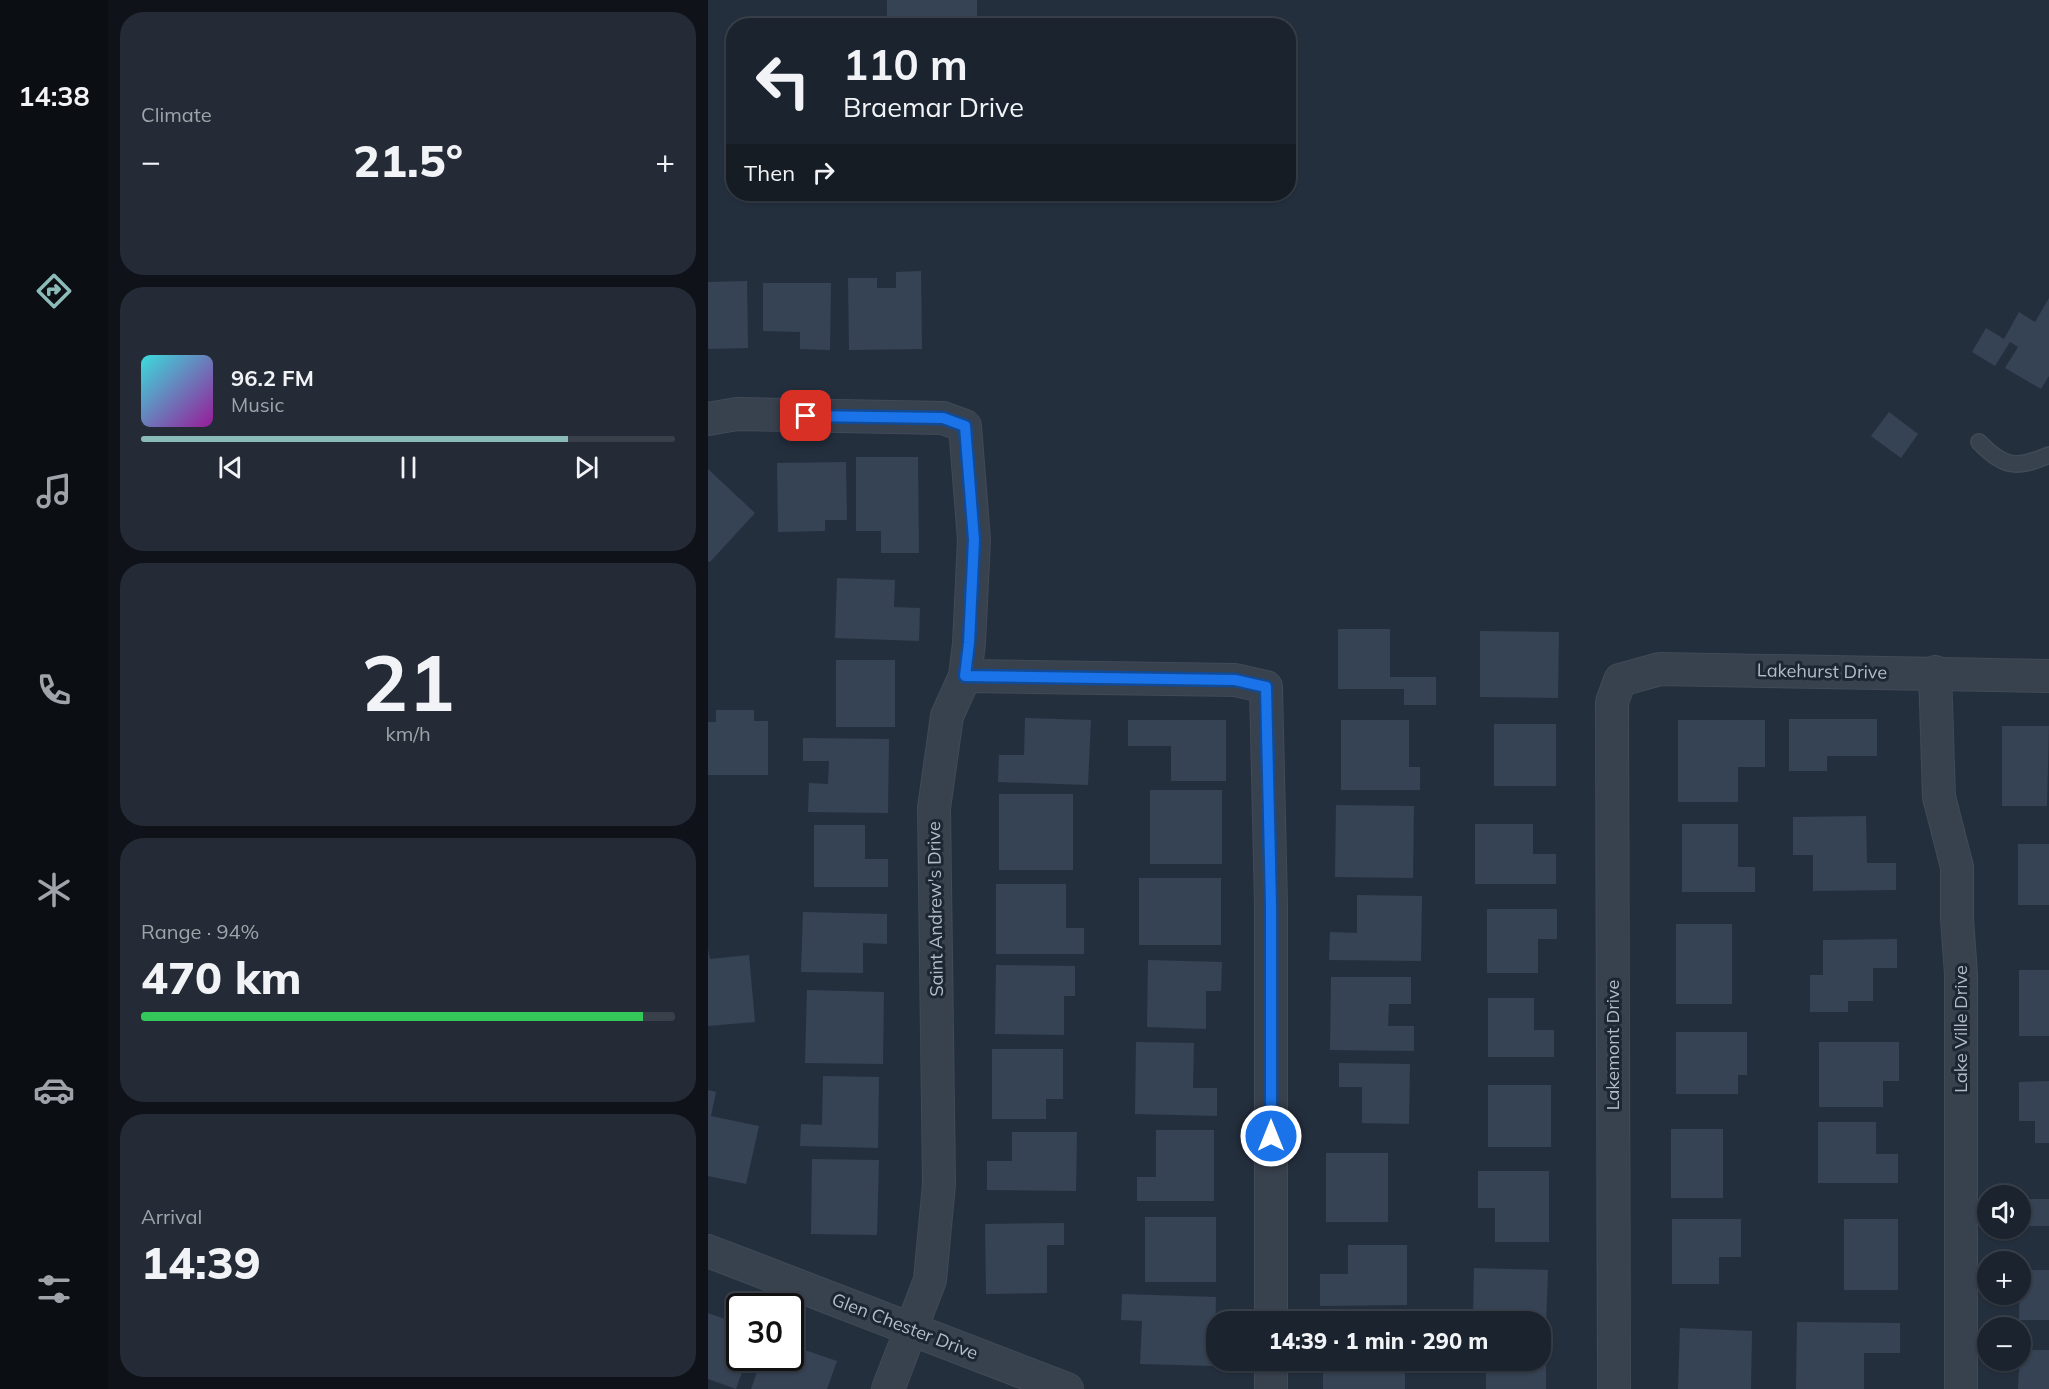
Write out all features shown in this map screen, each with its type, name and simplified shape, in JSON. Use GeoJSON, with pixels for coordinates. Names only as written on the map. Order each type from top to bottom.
{"type":"FeatureCollection","features":[{"type":"Feature","properties":{"kind":"street","name":"Saint Andrew's Drive"},"geometry":{"type":"LineString","coordinates":[[708,419],[737,414],[943,418],[965,426],[974,540],[969,643],[965,676],[947,716],[934,808],[939,1184],[930,1280],[888,1389]]}},
{"type":"Feature","properties":{"kind":"street","name":"Lakehurst Drive"},"geometry":{"type":"LineString","coordinates":[[1611,702],[1620,680],[1660,669],[1935,672],[2049,676]]}},
{"type":"Feature","properties":{"kind":"street","name":"Lake Ville Drive"},"geometry":{"type":"LineString","coordinates":[[1935,672],[1939,797],[1957,867],[1961,974],[1961,1389]]}},
{"type":"Feature","properties":{"kind":"street"},"geometry":{"type":"LineString","coordinates":[[965,676],[1235,680],[1266,687],[1271,905],[1271,1311]]}},
{"type":"Feature","properties":{"kind":"street","name":"Lakemont Drive"},"geometry":{"type":"LineString","coordinates":[[1611,702],[1614,1389]]}},
{"type":"Feature","properties":{"kind":"street","name":"Glen Chester Drive"},"geometry":{"type":"LineString","coordinates":[[708,1251],[1067,1389]]}},
{"type":"Feature","properties":{"kind":"street"},"geometry":{"type":"LineString","coordinates":[[1271,1371],[1271,1389]]}},
{"type":"Feature","properties":{"kind":"lane"},"geometry":{"type":"LineString","coordinates":[[1979,442],[1994,457],[2007,464],[2033,462],[2049,455]]}},
{"type":"Feature","properties":{"kind":"building"},"geometry":{"type":"Polygon","coordinates":[[[887,0],[977,0],[977,18],[887,18],[887,0]]]}},
{"type":"Feature","properties":{"kind":"building"},"geometry":{"type":"Polygon","coordinates":[[[921,271],[922,349],[849,350],[848,278],[877,278],[877,288],[896,288],[896,272],[921,271]]]}},
{"type":"Feature","properties":{"kind":"building"},"geometry":{"type":"Polygon","coordinates":[[[747,281],[748,348],[708,349],[708,282],[747,281]]]}},
{"type":"Feature","properties":{"kind":"building"},"geometry":{"type":"Polygon","coordinates":[[[763,283],[831,283],[830,350],[800,349],[800,332],[763,331],[763,283]]]}},
{"type":"Feature","properties":{"kind":"building"},"geometry":{"type":"Polygon","coordinates":[[[2049,298],[2049,376],[2041,389],[2005,368],[2018,347],[2010,342],[1995,366],[1972,352],[1986,328],[2004,339],[2019,312],[2035,322],[2049,298]]]}},
{"type":"Feature","properties":{"kind":"building"},"geometry":{"type":"Polygon","coordinates":[[[1889,412],[1918,434],[1901,458],[1871,436],[1889,412]]]}},
{"type":"Feature","properties":{"kind":"building"},"geometry":{"type":"Polygon","coordinates":[[[856,457],[918,457],[919,553],[881,553],[881,531],[856,531],[856,457]]]}},
{"type":"Feature","properties":{"kind":"building"},"geometry":{"type":"Polygon","coordinates":[[[846,462],[847,520],[825,520],[825,531],[778,532],[777,463],[846,462]]]}},
{"type":"Feature","properties":{"kind":"building"},"geometry":{"type":"Polygon","coordinates":[[[708,469],[755,513],[710,562],[708,561],[708,469]]]}},
{"type":"Feature","properties":{"kind":"building"},"geometry":{"type":"Polygon","coordinates":[[[837,578],[895,580],[894,607],[920,608],[919,641],[835,638],[837,578]]]}},
{"type":"Feature","properties":{"kind":"building"},"geometry":{"type":"Polygon","coordinates":[[[1338,629],[1390,629],[1390,677],[1436,677],[1436,705],[1404,705],[1404,689],[1338,689],[1338,629]]]}},
{"type":"Feature","properties":{"kind":"building"},"geometry":{"type":"Polygon","coordinates":[[[1480,631],[1559,632],[1558,698],[1480,697],[1480,631]]]}},
{"type":"Feature","properties":{"kind":"building"},"geometry":{"type":"Polygon","coordinates":[[[836,660],[895,660],[895,727],[836,727],[836,660]]]}},
{"type":"Feature","properties":{"kind":"building"},"geometry":{"type":"Polygon","coordinates":[[[716,710],[754,710],[754,721],[768,721],[768,775],[708,775],[708,722],[716,722],[716,710]]]}},
{"type":"Feature","properties":{"kind":"building"},"geometry":{"type":"Polygon","coordinates":[[[1025,718],[1091,720],[1088,785],[998,782],[999,755],[1024,755],[1025,718]]]}},
{"type":"Feature","properties":{"kind":"building"},"geometry":{"type":"Polygon","coordinates":[[[1789,719],[1877,719],[1877,756],[1827,756],[1827,771],[1789,771],[1789,719]]]}},
{"type":"Feature","properties":{"kind":"building"},"geometry":{"type":"Polygon","coordinates":[[[1128,720],[1226,720],[1226,781],[1171,781],[1171,746],[1128,746],[1128,720]]]}},
{"type":"Feature","properties":{"kind":"building"},"geometry":{"type":"Polygon","coordinates":[[[1341,720],[1409,720],[1409,767],[1420,767],[1420,790],[1341,790],[1341,720]]]}},
{"type":"Feature","properties":{"kind":"building"},"geometry":{"type":"Polygon","coordinates":[[[1678,720],[1765,720],[1765,767],[1738,767],[1738,802],[1678,802],[1678,720]]]}},
{"type":"Feature","properties":{"kind":"building"},"geometry":{"type":"Polygon","coordinates":[[[1494,724],[1556,724],[1556,786],[1494,786],[1494,724]]]}},
{"type":"Feature","properties":{"kind":"building"},"geometry":{"type":"Polygon","coordinates":[[[2002,726],[2049,726],[2047,806],[2002,806],[2002,726]]]}},
{"type":"Feature","properties":{"kind":"building"},"geometry":{"type":"Polygon","coordinates":[[[803,738],[889,739],[888,813],[808,812],[809,783],[828,784],[829,761],[803,761],[803,738]]]}},
{"type":"Feature","properties":{"kind":"building"},"geometry":{"type":"Polygon","coordinates":[[[1150,790],[1222,790],[1222,864],[1150,864],[1150,790]]]}},
{"type":"Feature","properties":{"kind":"building"},"geometry":{"type":"Polygon","coordinates":[[[999,794],[1073,794],[1073,870],[999,870],[999,794]]]}},
{"type":"Feature","properties":{"kind":"building"},"geometry":{"type":"Polygon","coordinates":[[[1336,805],[1414,806],[1413,878],[1335,877],[1336,805]]]}},
{"type":"Feature","properties":{"kind":"building"},"geometry":{"type":"Polygon","coordinates":[[[1866,816],[1867,863],[1896,863],[1896,890],[1813,891],[1813,855],[1793,855],[1793,817],[1866,816]]]}},
{"type":"Feature","properties":{"kind":"building"},"geometry":{"type":"Polygon","coordinates":[[[1475,824],[1533,824],[1533,854],[1556,854],[1556,884],[1475,884],[1475,824]]]}},
{"type":"Feature","properties":{"kind":"building"},"geometry":{"type":"Polygon","coordinates":[[[1682,824],[1738,824],[1738,867],[1755,867],[1755,892],[1682,892],[1682,824]]]}},
{"type":"Feature","properties":{"kind":"building"},"geometry":{"type":"Polygon","coordinates":[[[814,825],[865,825],[865,859],[888,859],[888,887],[814,887],[814,825]]]}},
{"type":"Feature","properties":{"kind":"building"},"geometry":{"type":"Polygon","coordinates":[[[2018,844],[2049,844],[2049,905],[2018,905],[2018,844]]]}},
{"type":"Feature","properties":{"kind":"building"},"geometry":{"type":"Polygon","coordinates":[[[1139,878],[1221,878],[1221,945],[1139,945],[1139,878]]]}},
{"type":"Feature","properties":{"kind":"building"},"geometry":{"type":"Polygon","coordinates":[[[996,884],[1066,884],[1066,928],[1084,928],[1084,954],[996,954],[996,884]]]}},
{"type":"Feature","properties":{"kind":"building"},"geometry":{"type":"Polygon","coordinates":[[[1357,895],[1422,896],[1421,961],[1329,960],[1330,932],[1357,933],[1357,895]]]}},
{"type":"Feature","properties":{"kind":"building"},"geometry":{"type":"Polygon","coordinates":[[[1487,909],[1557,909],[1557,939],[1538,939],[1538,973],[1487,973],[1487,909]]]}},
{"type":"Feature","properties":{"kind":"building"},"geometry":{"type":"Polygon","coordinates":[[[803,912],[887,914],[887,944],[863,943],[863,973],[801,972],[803,912]]]}},
{"type":"Feature","properties":{"kind":"building"},"geometry":{"type":"Polygon","coordinates":[[[1676,924],[1732,924],[1732,1004],[1676,1004],[1676,924]]]}},
{"type":"Feature","properties":{"kind":"building"},"geometry":{"type":"Polygon","coordinates":[[[1897,939],[1897,968],[1873,968],[1873,1001],[1848,1001],[1848,1012],[1810,1012],[1810,975],[1823,975],[1823,940],[1897,939]]]}},
{"type":"Feature","properties":{"kind":"building"},"geometry":{"type":"Polygon","coordinates":[[[708,949],[710,959],[749,955],[755,1022],[708,1026],[708,949]]]}},
{"type":"Feature","properties":{"kind":"building"},"geometry":{"type":"Polygon","coordinates":[[[1148,960],[1222,962],[1221,991],[1206,991],[1206,1029],[1147,1027],[1148,960]]]}},
{"type":"Feature","properties":{"kind":"building"},"geometry":{"type":"Polygon","coordinates":[[[996,965],[1075,966],[1075,996],[1064,996],[1064,1035],[995,1034],[996,965]]]}},
{"type":"Feature","properties":{"kind":"building"},"geometry":{"type":"Polygon","coordinates":[[[2019,970],[2049,970],[2049,1036],[2019,1036],[2019,970]]]}},
{"type":"Feature","properties":{"kind":"building"},"geometry":{"type":"Polygon","coordinates":[[[1331,977],[1411,977],[1411,1004],[1389,1004],[1388,1026],[1414,1026],[1414,1051],[1330,1050],[1331,977]]]}},
{"type":"Feature","properties":{"kind":"building"},"geometry":{"type":"Polygon","coordinates":[[[807,990],[884,992],[883,1064],[805,1063],[807,990]]]}},
{"type":"Feature","properties":{"kind":"building"},"geometry":{"type":"Polygon","coordinates":[[[1488,998],[1534,998],[1534,1030],[1554,1030],[1554,1057],[1488,1057],[1488,998]]]}},
{"type":"Feature","properties":{"kind":"building"},"geometry":{"type":"Polygon","coordinates":[[[1676,1032],[1747,1032],[1747,1075],[1738,1075],[1738,1094],[1676,1094],[1676,1032]]]}},
{"type":"Feature","properties":{"kind":"building"},"geometry":{"type":"Polygon","coordinates":[[[1136,1042],[1194,1043],[1193,1088],[1217,1088],[1217,1116],[1135,1114],[1136,1042]]]}},
{"type":"Feature","properties":{"kind":"building"},"geometry":{"type":"Polygon","coordinates":[[[1819,1042],[1899,1042],[1899,1081],[1883,1081],[1883,1107],[1819,1107],[1819,1042]]]}},
{"type":"Feature","properties":{"kind":"building"},"geometry":{"type":"Polygon","coordinates":[[[992,1049],[1063,1049],[1063,1099],[1046,1099],[1046,1119],[992,1119],[992,1049]]]}},
{"type":"Feature","properties":{"kind":"building"},"geometry":{"type":"Polygon","coordinates":[[[1339,1063],[1410,1064],[1409,1124],[1362,1123],[1362,1087],[1339,1087],[1339,1063]]]}},
{"type":"Feature","properties":{"kind":"building"},"geometry":{"type":"Polygon","coordinates":[[[823,1076],[879,1077],[878,1148],[800,1146],[801,1124],[822,1125],[823,1076]]]}},
{"type":"Feature","properties":{"kind":"building"},"geometry":{"type":"Polygon","coordinates":[[[2049,1081],[2049,1143],[2035,1143],[2035,1121],[2019,1121],[2019,1082],[2049,1081]]]}},
{"type":"Feature","properties":{"kind":"building"},"geometry":{"type":"Polygon","coordinates":[[[1488,1085],[1551,1085],[1551,1147],[1488,1147],[1488,1085]]]}},
{"type":"Feature","properties":{"kind":"building"},"geometry":{"type":"Polygon","coordinates":[[[708,1090],[716,1092],[711,1116],[759,1126],[746,1184],[708,1176],[708,1090]]]}},
{"type":"Feature","properties":{"kind":"building"},"geometry":{"type":"Polygon","coordinates":[[[1818,1122],[1876,1122],[1876,1154],[1898,1154],[1898,1183],[1818,1183],[1818,1122]]]}},
{"type":"Feature","properties":{"kind":"building"},"geometry":{"type":"Polygon","coordinates":[[[1671,1129],[1723,1129],[1723,1198],[1671,1198],[1671,1129]]]}},
{"type":"Feature","properties":{"kind":"building"},"geometry":{"type":"Polygon","coordinates":[[[1156,1130],[1214,1130],[1214,1201],[1137,1201],[1137,1177],[1156,1177],[1156,1130]]]}},
{"type":"Feature","properties":{"kind":"building"},"geometry":{"type":"Polygon","coordinates":[[[1012,1132],[1077,1132],[1076,1191],[987,1190],[987,1161],[1012,1161],[1012,1132]]]}},
{"type":"Feature","properties":{"kind":"building"},"geometry":{"type":"Polygon","coordinates":[[[1326,1153],[1388,1153],[1388,1222],[1326,1222],[1326,1153]]]}},
{"type":"Feature","properties":{"kind":"building"},"geometry":{"type":"Polygon","coordinates":[[[812,1159],[879,1160],[877,1235],[811,1234],[812,1159]]]}},
{"type":"Feature","properties":{"kind":"building"},"geometry":{"type":"Polygon","coordinates":[[[1478,1171],[1549,1171],[1549,1242],[1495,1242],[1495,1208],[1478,1208],[1478,1171]]]}},
{"type":"Feature","properties":{"kind":"building"},"geometry":{"type":"Polygon","coordinates":[[[2031,1199],[2049,1199],[2049,1226],[2031,1226],[2031,1199]]]}},
{"type":"Feature","properties":{"kind":"building"},"geometry":{"type":"Polygon","coordinates":[[[1145,1217],[1216,1217],[1216,1282],[1145,1282],[1145,1217]]]}},
{"type":"Feature","properties":{"kind":"building"},"geometry":{"type":"Polygon","coordinates":[[[1672,1219],[1741,1219],[1741,1257],[1719,1257],[1719,1284],[1672,1284],[1672,1219]]]}},
{"type":"Feature","properties":{"kind":"building"},"geometry":{"type":"Polygon","coordinates":[[[1844,1219],[1898,1219],[1898,1290],[1844,1290],[1844,1219]]]}},
{"type":"Feature","properties":{"kind":"building"},"geometry":{"type":"Polygon","coordinates":[[[1064,1223],[1064,1245],[1047,1245],[1047,1293],[986,1294],[985,1224],[1064,1223]]]}},
{"type":"Feature","properties":{"kind":"building"},"geometry":{"type":"Polygon","coordinates":[[[1348,1245],[1407,1245],[1407,1305],[1320,1306],[1320,1274],[1348,1274],[1348,1245]]]}},
{"type":"Feature","properties":{"kind":"building"},"geometry":{"type":"Polygon","coordinates":[[[1474,1268],[1548,1270],[1547,1311],[1473,1311],[1474,1268]]]}},
{"type":"Feature","properties":{"kind":"building"},"geometry":{"type":"Polygon","coordinates":[[[2031,1270],[2049,1270],[2049,1320],[2019,1317],[2019,1305],[2031,1305],[2031,1270]]]}},
{"type":"Feature","properties":{"kind":"building"},"geometry":{"type":"Polygon","coordinates":[[[1122,1294],[1216,1297],[1216,1311],[1206,1311],[1206,1366],[1140,1364],[1142,1321],[1121,1320],[1122,1294]]]}},
{"type":"Feature","properties":{"kind":"building"},"geometry":{"type":"Polygon","coordinates":[[[708,1313],[726,1319],[726,1371],[742,1371],[736,1389],[708,1379],[708,1313]]]}},
{"type":"Feature","properties":{"kind":"building"},"geometry":{"type":"Polygon","coordinates":[[[1797,1322],[1900,1323],[1900,1353],[1864,1353],[1864,1389],[1796,1389],[1797,1322]]]}},
{"type":"Feature","properties":{"kind":"building"},"geometry":{"type":"Polygon","coordinates":[[[1680,1328],[1752,1331],[1751,1389],[1678,1389],[1680,1328]]]}},
{"type":"Feature","properties":{"kind":"building"},"geometry":{"type":"Polygon","coordinates":[[[804,1350],[837,1361],[827,1389],[751,1389],[757,1371],[804,1371],[804,1350]]]}},
{"type":"Feature","properties":{"kind":"building"},"geometry":{"type":"Polygon","coordinates":[[[2031,1350],[2049,1350],[2049,1389],[2018,1389],[2019,1371],[2031,1371],[2031,1350]]]}},
{"type":"Feature","properties":{"kind":"building"},"geometry":{"type":"Polygon","coordinates":[[[1323,1371],[1405,1371],[1405,1389],[1323,1389],[1323,1371]]]}},
{"type":"Feature","properties":{"kind":"building"},"geometry":{"type":"Polygon","coordinates":[[[1486,1371],[1546,1371],[1546,1389],[1486,1389],[1486,1371]]]}},
{"type":"Feature","properties":{"kind":"route"},"geometry":{"type":"LineString","coordinates":[[806,416],[943,418],[965,426],[974,540],[969,643],[965,676],[1235,680],[1266,687],[1271,905],[1271,1136]]}}]}
